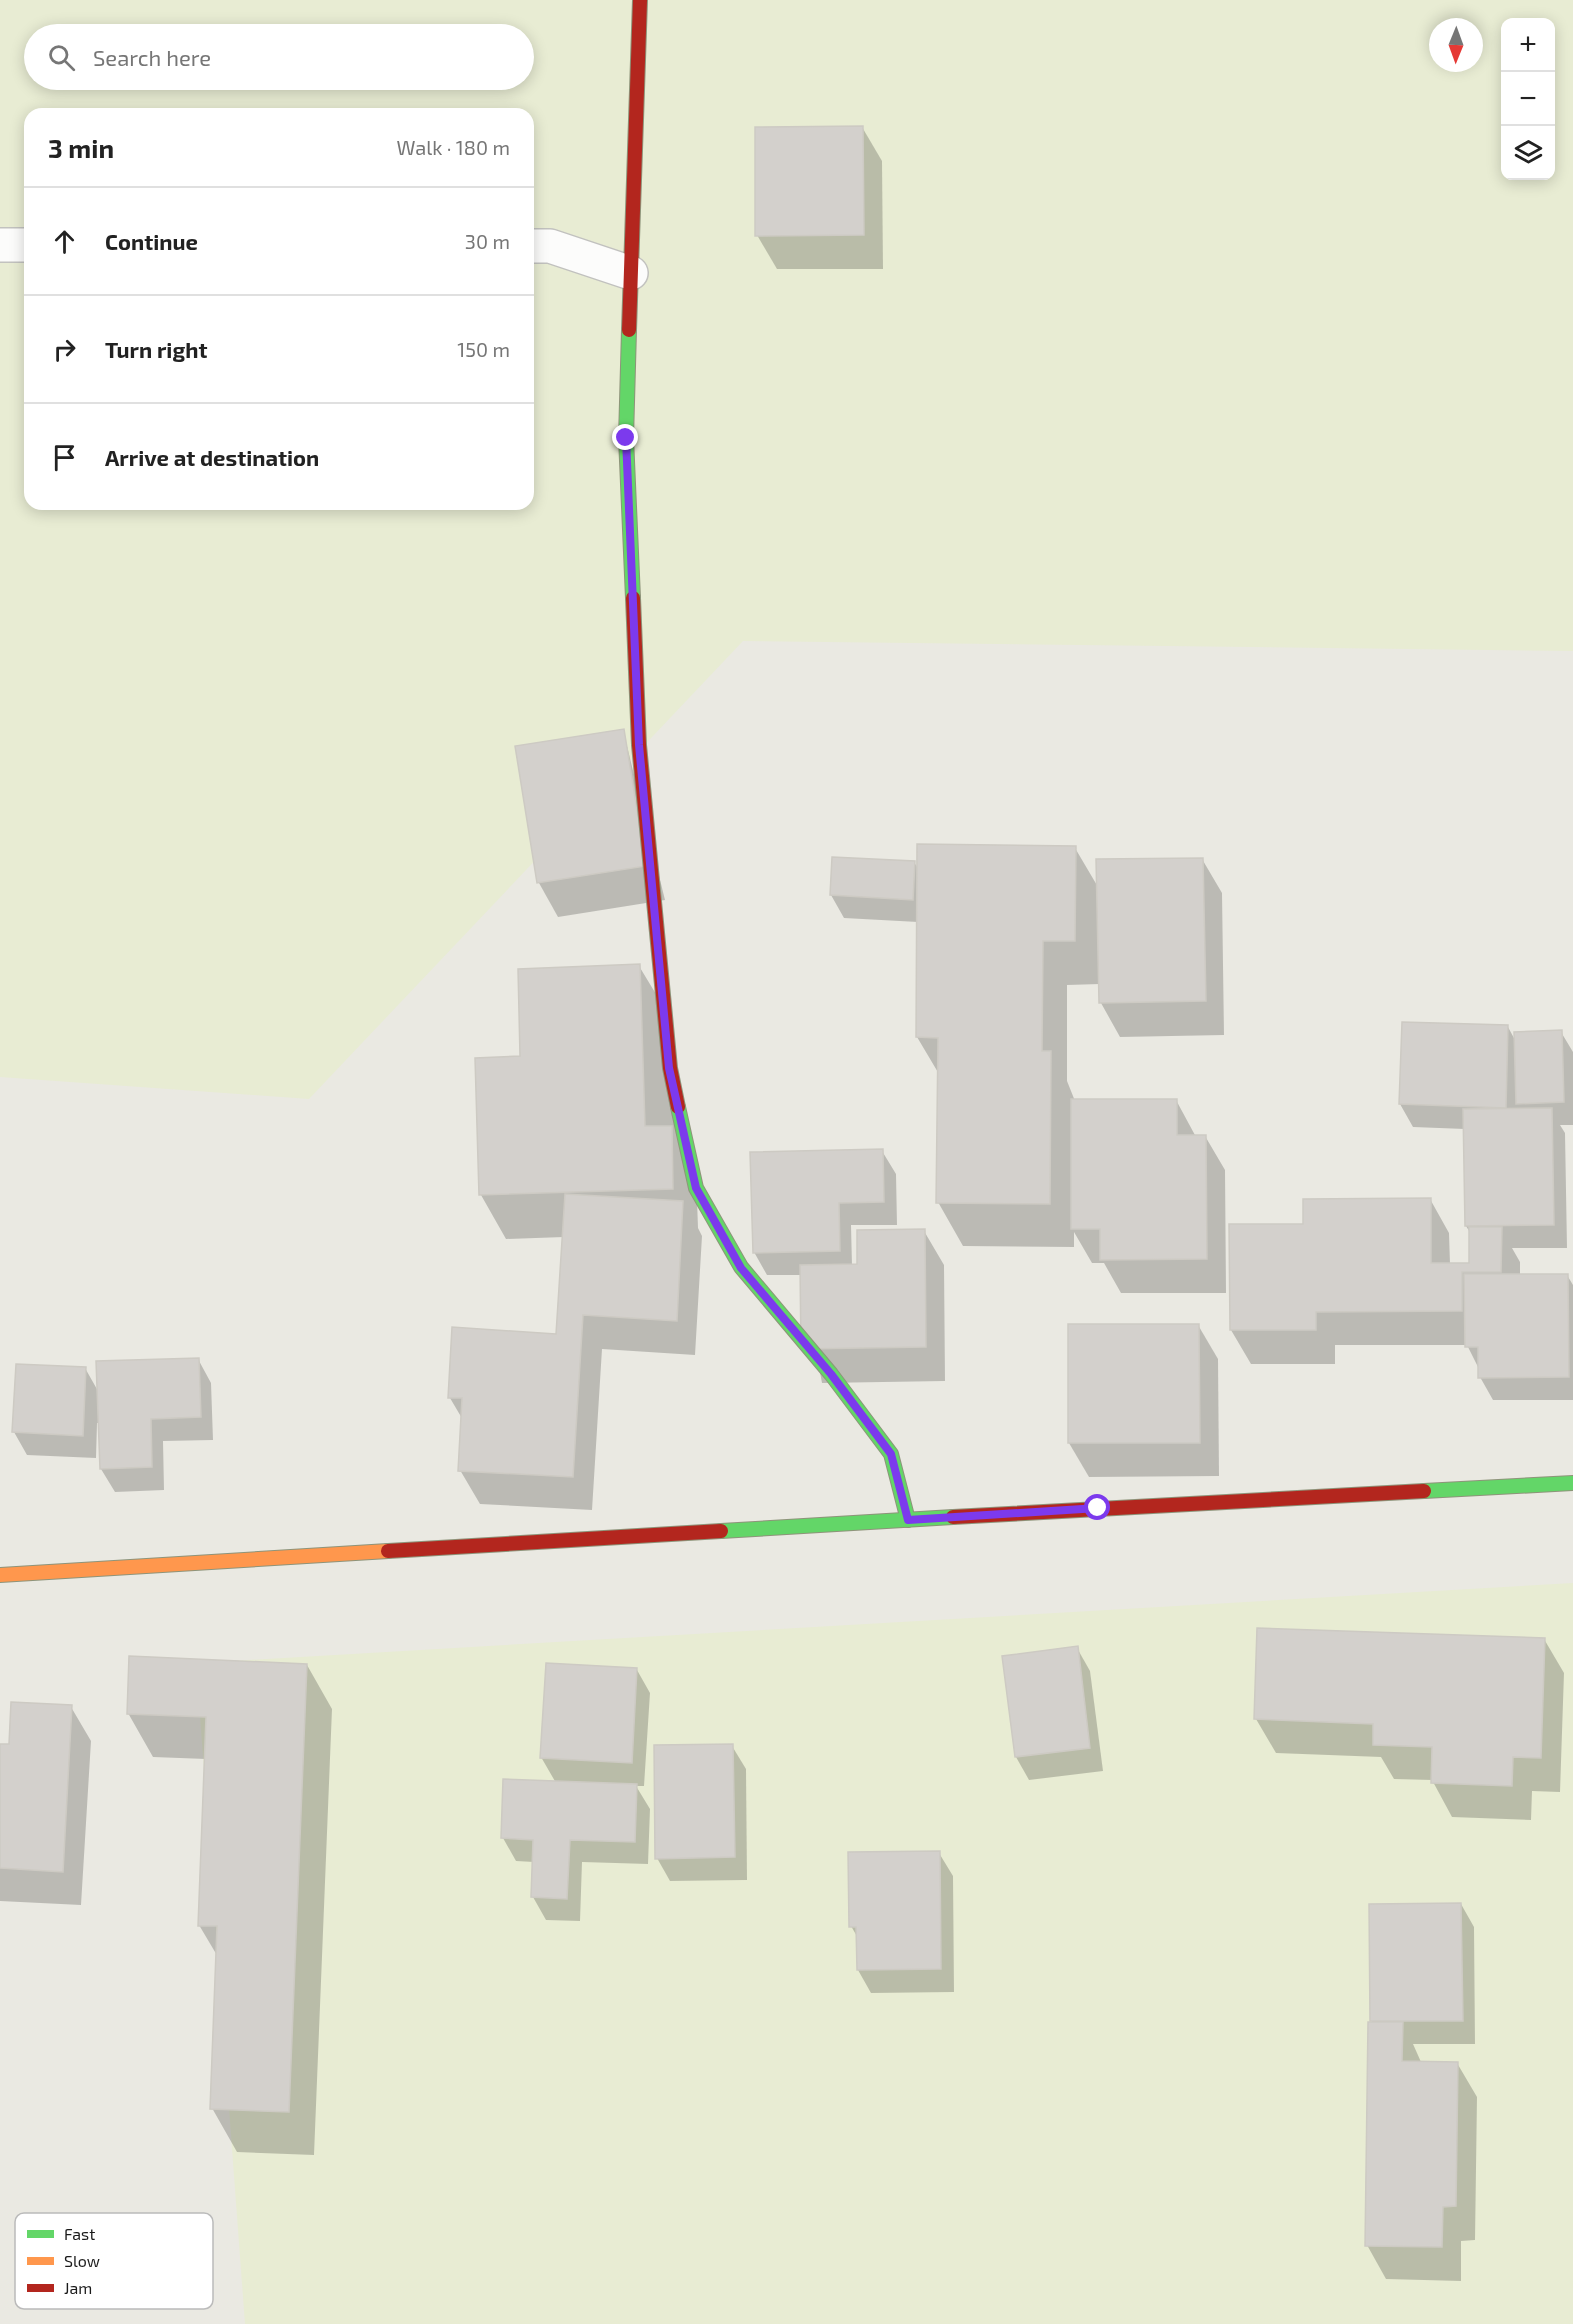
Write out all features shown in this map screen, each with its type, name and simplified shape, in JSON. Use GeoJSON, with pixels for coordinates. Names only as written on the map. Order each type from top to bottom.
{"type":"FeatureCollection","features":[{"type":"Feature","properties":{"kind":"street"},"geometry":{"type":"LineString","coordinates":[[640,0],[626,438],[639,745],[669,1068],[696,1188],[741,1268],[831,1374],[891,1454],[908,1520]]}},
{"type":"Feature","properties":{"kind":"street"},"geometry":{"type":"LineString","coordinates":[[0,244],[24,245]]}},
{"type":"Feature","properties":{"kind":"street"},"geometry":{"type":"LineString","coordinates":[[534,246],[550,246],[631,273]]}},
{"type":"Feature","properties":{"kind":"street"},"geometry":{"type":"LineString","coordinates":[[0,1575],[908,1520],[1573,1483]]}},
{"type":"Feature","properties":{"kind":"green space"},"geometry":{"type":"Polygon","coordinates":[[[0,0],[1573,0],[1573,651],[743,641],[309,1099],[0,1077],[0,0]]]}},
{"type":"Feature","properties":{"kind":"green space"},"geometry":{"type":"Polygon","coordinates":[[[1573,1583],[1573,2324],[245,2324],[196,1663],[1573,1583]]]}},
{"type":"Feature","properties":{"kind":"building"},"geometry":{"type":"Polygon","coordinates":[[[863,126],[864,235],[755,236],[755,127],[863,126]]]}},
{"type":"Feature","properties":{"kind":"building"},"geometry":{"type":"Polygon","coordinates":[[[624,729],[646,866],[537,883],[515,746],[624,729]]]}},
{"type":"Feature","properties":{"kind":"building"},"geometry":{"type":"Polygon","coordinates":[[[917,844],[1076,846],[1075,941],[1043,941],[1042,1051],[1051,1051],[1050,1204],[936,1203],[938,1038],[916,1037],[917,844]]]}},
{"type":"Feature","properties":{"kind":"building"},"geometry":{"type":"Polygon","coordinates":[[[832,857],[915,861],[913,900],[830,895],[832,857]]]}},
{"type":"Feature","properties":{"kind":"building"},"geometry":{"type":"Polygon","coordinates":[[[1203,858],[1206,1001],[1099,1003],[1096,859],[1203,858]]]}},
{"type":"Feature","properties":{"kind":"building"},"geometry":{"type":"Polygon","coordinates":[[[640,964],[645,1126],[672,1126],[673,1189],[479,1195],[475,1058],[520,1056],[518,969],[640,964]]]}},
{"type":"Feature","properties":{"kind":"building"},"geometry":{"type":"Polygon","coordinates":[[[1402,1022],[1508,1025],[1506,1108],[1399,1104],[1402,1022]]]}},
{"type":"Feature","properties":{"kind":"building"},"geometry":{"type":"Polygon","coordinates":[[[1562,1030],[1564,1102],[1516,1104],[1514,1032],[1562,1030]]]}},
{"type":"Feature","properties":{"kind":"building"},"geometry":{"type":"Polygon","coordinates":[[[1071,1099],[1177,1099],[1177,1135],[1206,1135],[1207,1259],[1100,1260],[1100,1229],[1071,1229],[1071,1099]]]}},
{"type":"Feature","properties":{"kind":"building"},"geometry":{"type":"Polygon","coordinates":[[[1552,1108],[1554,1225],[1465,1226],[1463,1109],[1552,1108]]]}},
{"type":"Feature","properties":{"kind":"building"},"geometry":{"type":"Polygon","coordinates":[[[883,1149],[884,1202],[839,1203],[840,1251],[753,1253],[750,1152],[883,1149]]]}},
{"type":"Feature","properties":{"kind":"building"},"geometry":{"type":"Polygon","coordinates":[[[565,1194],[683,1201],[677,1321],[583,1315],[573,1477],[458,1471],[462,1398],[448,1398],[452,1327],[556,1334],[565,1194]]]}},
{"type":"Feature","properties":{"kind":"building"},"geometry":{"type":"Polygon","coordinates":[[[1431,1198],[1431,1263],[1469,1263],[1469,1227],[1502,1227],[1501,1272],[1462,1272],[1462,1311],[1316,1312],[1316,1330],[1230,1330],[1229,1224],[1303,1224],[1303,1199],[1431,1198]]]}},
{"type":"Feature","properties":{"kind":"building"},"geometry":{"type":"Polygon","coordinates":[[[925,1229],[926,1347],[801,1349],[800,1265],[857,1264],[857,1230],[925,1229]]]}},
{"type":"Feature","properties":{"kind":"building"},"geometry":{"type":"Polygon","coordinates":[[[1464,1274],[1568,1274],[1569,1377],[1478,1378],[1478,1347],[1465,1347],[1464,1274]]]}},
{"type":"Feature","properties":{"kind":"building"},"geometry":{"type":"Polygon","coordinates":[[[1068,1324],[1199,1324],[1200,1443],[1068,1443],[1068,1324]]]}},
{"type":"Feature","properties":{"kind":"building"},"geometry":{"type":"Polygon","coordinates":[[[199,1358],[201,1417],[151,1419],[152,1467],[100,1469],[96,1361],[199,1358]]]}},
{"type":"Feature","properties":{"kind":"building"},"geometry":{"type":"Polygon","coordinates":[[[16,1364],[86,1367],[83,1436],[12,1432],[16,1364]]]}},
{"type":"Feature","properties":{"kind":"building"},"geometry":{"type":"Polygon","coordinates":[[[1257,1628],[1545,1638],[1541,1758],[1513,1757],[1512,1786],[1431,1783],[1432,1747],[1373,1745],[1373,1724],[1254,1719],[1257,1628]]]}},
{"type":"Feature","properties":{"kind":"building"},"geometry":{"type":"Polygon","coordinates":[[[1078,1646],[1090,1748],[1015,1757],[1002,1656],[1078,1646]]]}},
{"type":"Feature","properties":{"kind":"building"},"geometry":{"type":"Polygon","coordinates":[[[129,1656],[307,1664],[289,2112],[210,2109],[217,1926],[198,1926],[206,1717],[127,1714],[129,1656]]]}},
{"type":"Feature","properties":{"kind":"building"},"geometry":{"type":"Polygon","coordinates":[[[546,1663],[637,1668],[632,1763],[540,1758],[546,1663]]]}},
{"type":"Feature","properties":{"kind":"building"},"geometry":{"type":"Polygon","coordinates":[[[11,1702],[72,1705],[63,1872],[0,1868],[0,1744],[9,1744],[11,1702]]]}},
{"type":"Feature","properties":{"kind":"building"},"geometry":{"type":"Polygon","coordinates":[[[733,1744],[735,1857],[655,1859],[654,1745],[733,1744]]]}},
{"type":"Feature","properties":{"kind":"building"},"geometry":{"type":"Polygon","coordinates":[[[503,1779],[637,1784],[635,1842],[570,1840],[567,1899],[531,1897],[533,1840],[501,1838],[503,1779]]]}},
{"type":"Feature","properties":{"kind":"building"},"geometry":{"type":"Polygon","coordinates":[[[940,1851],[941,1969],[857,1970],[856,1927],[849,1927],[848,1852],[940,1851]]]}},
{"type":"Feature","properties":{"kind":"building"},"geometry":{"type":"Polygon","coordinates":[[[1461,1903],[1463,2021],[1370,2021],[1369,1904],[1461,1903]]]}},
{"type":"Feature","properties":{"kind":"building"},"geometry":{"type":"Polygon","coordinates":[[[1368,2022],[1403,2022],[1402,2061],[1458,2062],[1456,2206],[1443,2207],[1442,2247],[1365,2246],[1368,2022]]]}},
{"type":"Feature","properties":{"kind":"traffic: fast"},"geometry":{"type":"LineString","coordinates":[[629,330],[626,438],[633,598]]}},
{"type":"Feature","properties":{"kind":"traffic: fast"},"geometry":{"type":"LineString","coordinates":[[678,1107],[696,1188],[741,1267],[831,1374],[891,1454],[908,1520]]}},
{"type":"Feature","properties":{"kind":"traffic: fast"},"geometry":{"type":"LineString","coordinates":[[1424,1491],[1573,1483]]}},
{"type":"Feature","properties":{"kind":"traffic: fast"},"geometry":{"type":"LineString","coordinates":[[721,1531],[953,1517]]}},
{"type":"Feature","properties":{"kind":"traffic: slow"},"geometry":{"type":"LineString","coordinates":[[0,1575],[388,1551]]}},
{"type":"Feature","properties":{"kind":"traffic: jam"},"geometry":{"type":"LineString","coordinates":[[629,330],[640,0]]}},
{"type":"Feature","properties":{"kind":"traffic: jam"},"geometry":{"type":"LineString","coordinates":[[633,598],[639,745],[670,1068],[678,1107]]}},
{"type":"Feature","properties":{"kind":"traffic: jam"},"geometry":{"type":"LineString","coordinates":[[953,1517],[1424,1491]]}},
{"type":"Feature","properties":{"kind":"traffic: jam"},"geometry":{"type":"LineString","coordinates":[[388,1551],[721,1531]]}},
{"type":"Feature","properties":{"kind":"route"},"geometry":{"type":"LineString","coordinates":[[626,438],[639,745],[669,1068],[696,1188],[741,1268],[831,1374],[891,1454],[908,1520],[1098,1508]]}}]}
